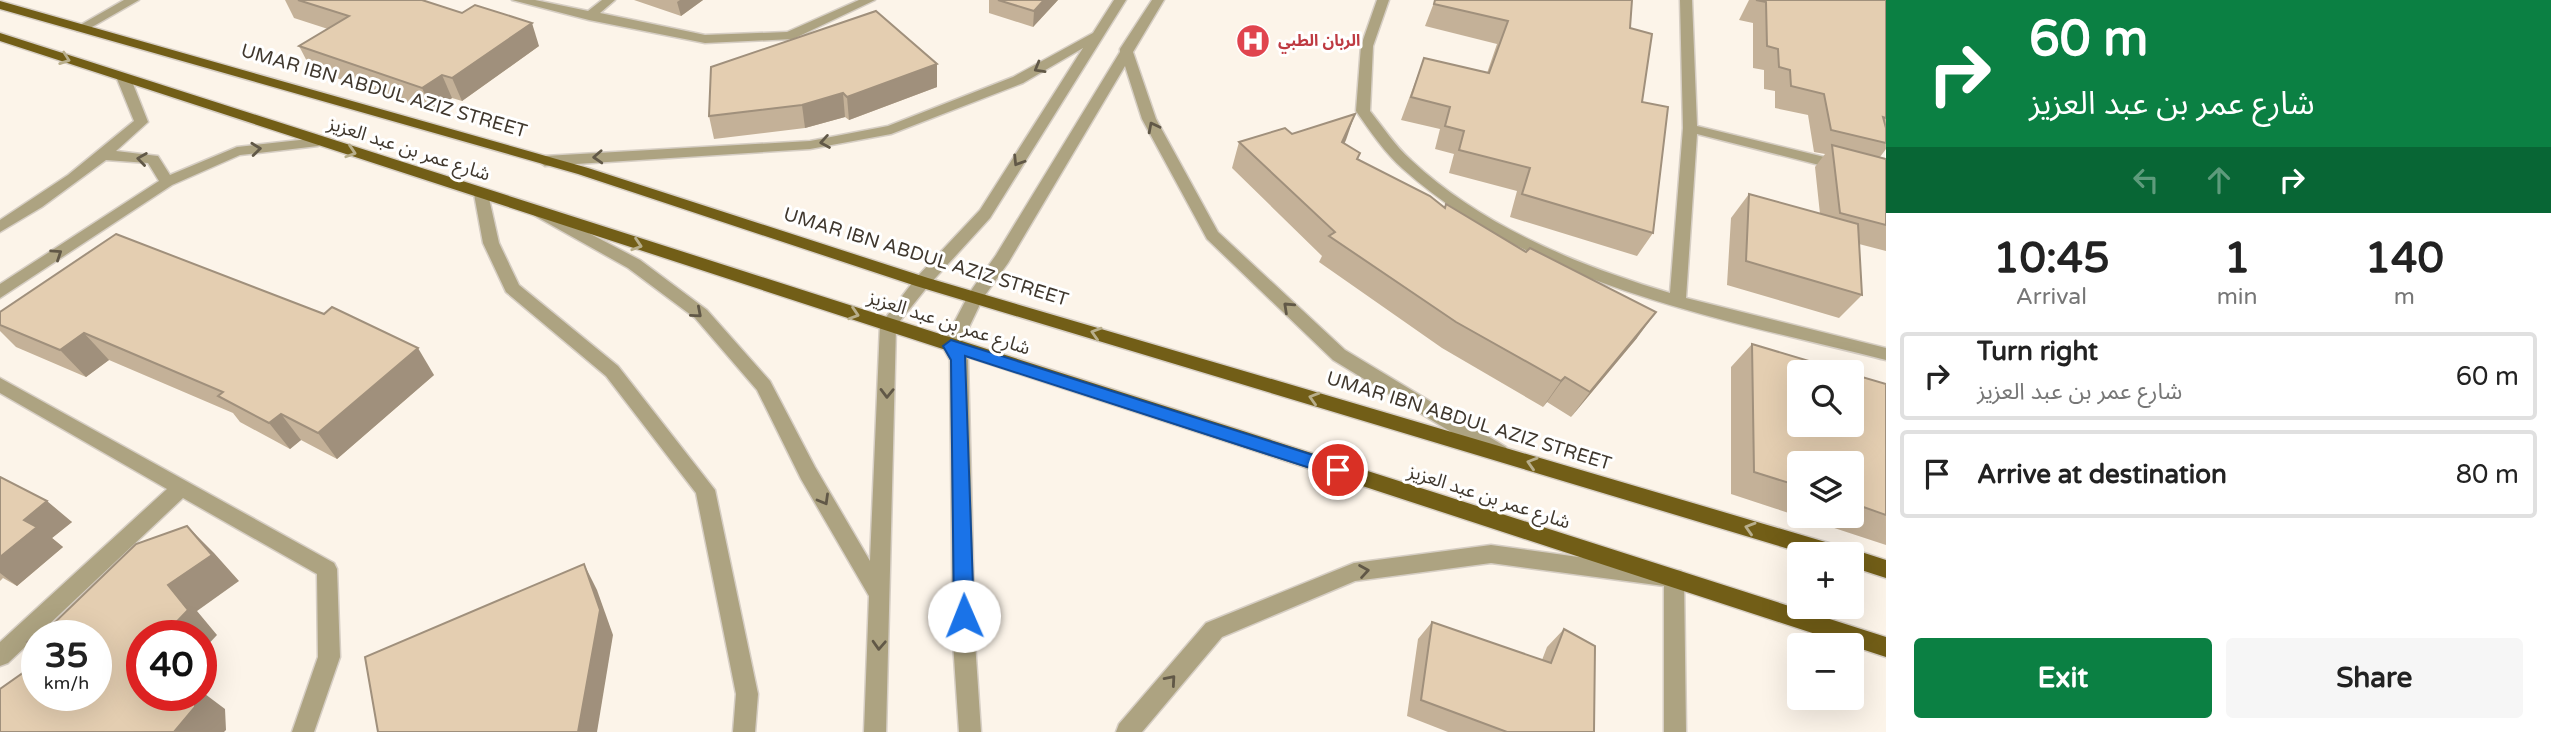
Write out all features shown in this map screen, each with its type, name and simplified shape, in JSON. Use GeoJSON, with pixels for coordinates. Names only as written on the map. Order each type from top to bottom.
{"type":"FeatureCollection","features":[{"type":"Feature","properties":{"kind":"main road","name":"UMAR IBN ABDUL AZIZ STREET"},"geometry":{"type":"LineString","coordinates":[[0,5],[545,160],[922,282],[1796,542]]}},
{"type":"Feature","properties":{"kind":"main road","name":"شارع عمر بن عبد العزيز"},"geometry":{"type":"LineString","coordinates":[[0,37],[1886,647]]}},
{"type":"Feature","properties":{"kind":"main road"},"geometry":{"type":"LineString","coordinates":[[1864,562],[1886,569]]}},
{"type":"Feature","properties":{"kind":"street"},"geometry":{"type":"LineString","coordinates":[[81,28],[133,0]]}},
{"type":"Feature","properties":{"kind":"street"},"geometry":{"type":"LineString","coordinates":[[518,0],[705,39],[789,36],[869,0]]}},
{"type":"Feature","properties":{"kind":"street"},"geometry":{"type":"LineString","coordinates":[[589,16],[609,0]]}},
{"type":"Feature","properties":{"kind":"street"},"geometry":{"type":"LineString","coordinates":[[875,732],[888,325],[922,282],[985,214],[1120,0]]}},
{"type":"Feature","properties":{"kind":"street"},"geometry":{"type":"LineString","coordinates":[[970,732],[964,642],[959,360],[951,346],[976,296],[1009,247],[1158,0]]}},
{"type":"Feature","properties":{"kind":"street"},"geometry":{"type":"LineString","coordinates":[[1383,0],[1367,46],[1363,111],[1406,164],[1485,224],[1586,272],[1678,300],[1886,355]]}},
{"type":"Feature","properties":{"kind":"street"},"geometry":{"type":"LineString","coordinates":[[1678,300],[1690,128],[1686,0]]}},
{"type":"Feature","properties":{"kind":"street"},"geometry":{"type":"LineString","coordinates":[[545,160],[810,145],[891,130],[1018,80],[1098,34]]}},
{"type":"Feature","properties":{"kind":"street"},"geometry":{"type":"LineString","coordinates":[[1126,49],[1149,120],[1212,235],[1339,355],[1505,455]]}},
{"type":"Feature","properties":{"kind":"street"},"geometry":{"type":"LineString","coordinates":[[0,227],[55,192],[105,155],[141,122],[124,79]]}},
{"type":"Feature","properties":{"kind":"street"},"geometry":{"type":"LineString","coordinates":[[1690,128],[1886,177]]}},
{"type":"Feature","properties":{"kind":"street"},"geometry":{"type":"LineString","coordinates":[[0,292],[167,182],[237,151],[318,142]]}},
{"type":"Feature","properties":{"kind":"street"},"geometry":{"type":"LineString","coordinates":[[105,155],[153,159],[167,182]]}},
{"type":"Feature","properties":{"kind":"street"},"geometry":{"type":"LineString","coordinates":[[481,194],[491,243],[512,288],[612,371],[705,490],[747,694],[744,732]]}},
{"type":"Feature","properties":{"kind":"street"},"geometry":{"type":"LineString","coordinates":[[536,212],[634,264],[701,314],[764,386],[808,473],[881,598]]}},
{"type":"Feature","properties":{"kind":"street"},"geometry":{"type":"LineString","coordinates":[[0,385],[327,569],[328,657],[303,732]]}},
{"type":"Feature","properties":{"kind":"street"},"geometry":{"type":"LineString","coordinates":[[0,656],[182,487]]}},
{"type":"Feature","properties":{"kind":"street"},"geometry":{"type":"LineString","coordinates":[[1127,732],[1214,630],[1354,572],[1492,554],[1674,578],[1675,732]]}},
{"type":"Feature","properties":{"kind":"building"},"geometry":{"type":"Polygon","coordinates":[[[298,0],[422,0],[462,13],[475,5],[532,23],[452,78],[442,75],[422,88],[299,46],[349,16],[298,0]]]}},
{"type":"Feature","properties":{"kind":"building"},"geometry":{"type":"Polygon","coordinates":[[[998,0],[1044,0],[1034,11],[998,0]]]}},
{"type":"Feature","properties":{"kind":"building"},"geometry":{"type":"Polygon","coordinates":[[[1435,0],[1632,0],[1630,28],[1652,34],[1642,102],[1668,107],[1653,233],[1522,194],[1530,168],[1459,150],[1464,131],[1445,126],[1450,107],[1411,97],[1424,58],[1489,73],[1508,21],[1434,4],[1435,0]]]}},
{"type":"Feature","properties":{"kind":"building"},"geometry":{"type":"Polygon","coordinates":[[[1756,0],[1886,0],[1886,118],[1883,117],[1886,143],[1831,130],[1824,94],[1791,86],[1790,70],[1779,67],[1778,49],[1767,46],[1766,2],[1756,0]]]}},
{"type":"Feature","properties":{"kind":"building"},"geometry":{"type":"Polygon","coordinates":[[[876,11],[937,64],[847,97],[843,93],[802,105],[709,116],[711,67],[876,11]]]}},
{"type":"Feature","properties":{"kind":"building"},"geometry":{"type":"Polygon","coordinates":[[[1355,114],[1342,142],[1360,153],[1357,159],[1430,196],[1445,208],[1446,204],[1526,252],[1530,248],[1656,312],[1590,392],[1565,377],[1561,381],[1456,322],[1329,236],[1335,232],[1239,142],[1285,128],[1292,134],[1355,114]]]}},
{"type":"Feature","properties":{"kind":"building"},"geometry":{"type":"Polygon","coordinates":[[[1832,145],[1886,159],[1886,225],[1840,213],[1832,145]]]}},
{"type":"Feature","properties":{"kind":"building"},"geometry":{"type":"Polygon","coordinates":[[[1749,194],[1858,224],[1862,295],[1746,261],[1749,194]]]}},
{"type":"Feature","properties":{"kind":"building"},"geometry":{"type":"Polygon","coordinates":[[[116,234],[324,314],[332,307],[418,348],[318,433],[281,414],[269,423],[218,396],[223,392],[84,333],[60,350],[0,325],[0,312],[116,234]]]}},
{"type":"Feature","properties":{"kind":"building"},"geometry":{"type":"Polygon","coordinates":[[[1752,344],[1806,360],[1787,360],[1787,437],[1864,437],[1864,378],[1886,384],[1886,515],[1864,507],[1864,451],[1787,451],[1787,482],[1754,472],[1752,344]]]}},
{"type":"Feature","properties":{"kind":"building"},"geometry":{"type":"Polygon","coordinates":[[[0,477],[47,501],[24,520],[37,527],[0,557],[0,477]]]}},
{"type":"Feature","properties":{"kind":"building"},"geometry":{"type":"Polygon","coordinates":[[[187,526],[212,555],[168,585],[188,610],[178,620],[126,620],[126,711],[192,711],[174,732],[0,732],[0,689],[21,674],[21,711],[112,711],[112,620],[57,620],[136,544],[187,526]]]}},
{"type":"Feature","properties":{"kind":"building"},"geometry":{"type":"Polygon","coordinates":[[[584,564],[600,610],[578,732],[378,732],[365,657],[584,564]]]}},
{"type":"Feature","properties":{"kind":"building"},"geometry":{"type":"Polygon","coordinates":[[[1432,622],[1551,663],[1564,629],[1595,646],[1594,732],[1507,732],[1421,700],[1432,622]]]}},
{"type":"Feature","properties":{"kind":"place","name":"الربان الطبي"},"geometry":{"type":"Point","coordinates":[1253,41]}},
{"type":"Feature","properties":{"kind":"route"},"geometry":{"type":"LineString","coordinates":[[964,616],[959,360],[951,346],[1338,470]]}}]}
